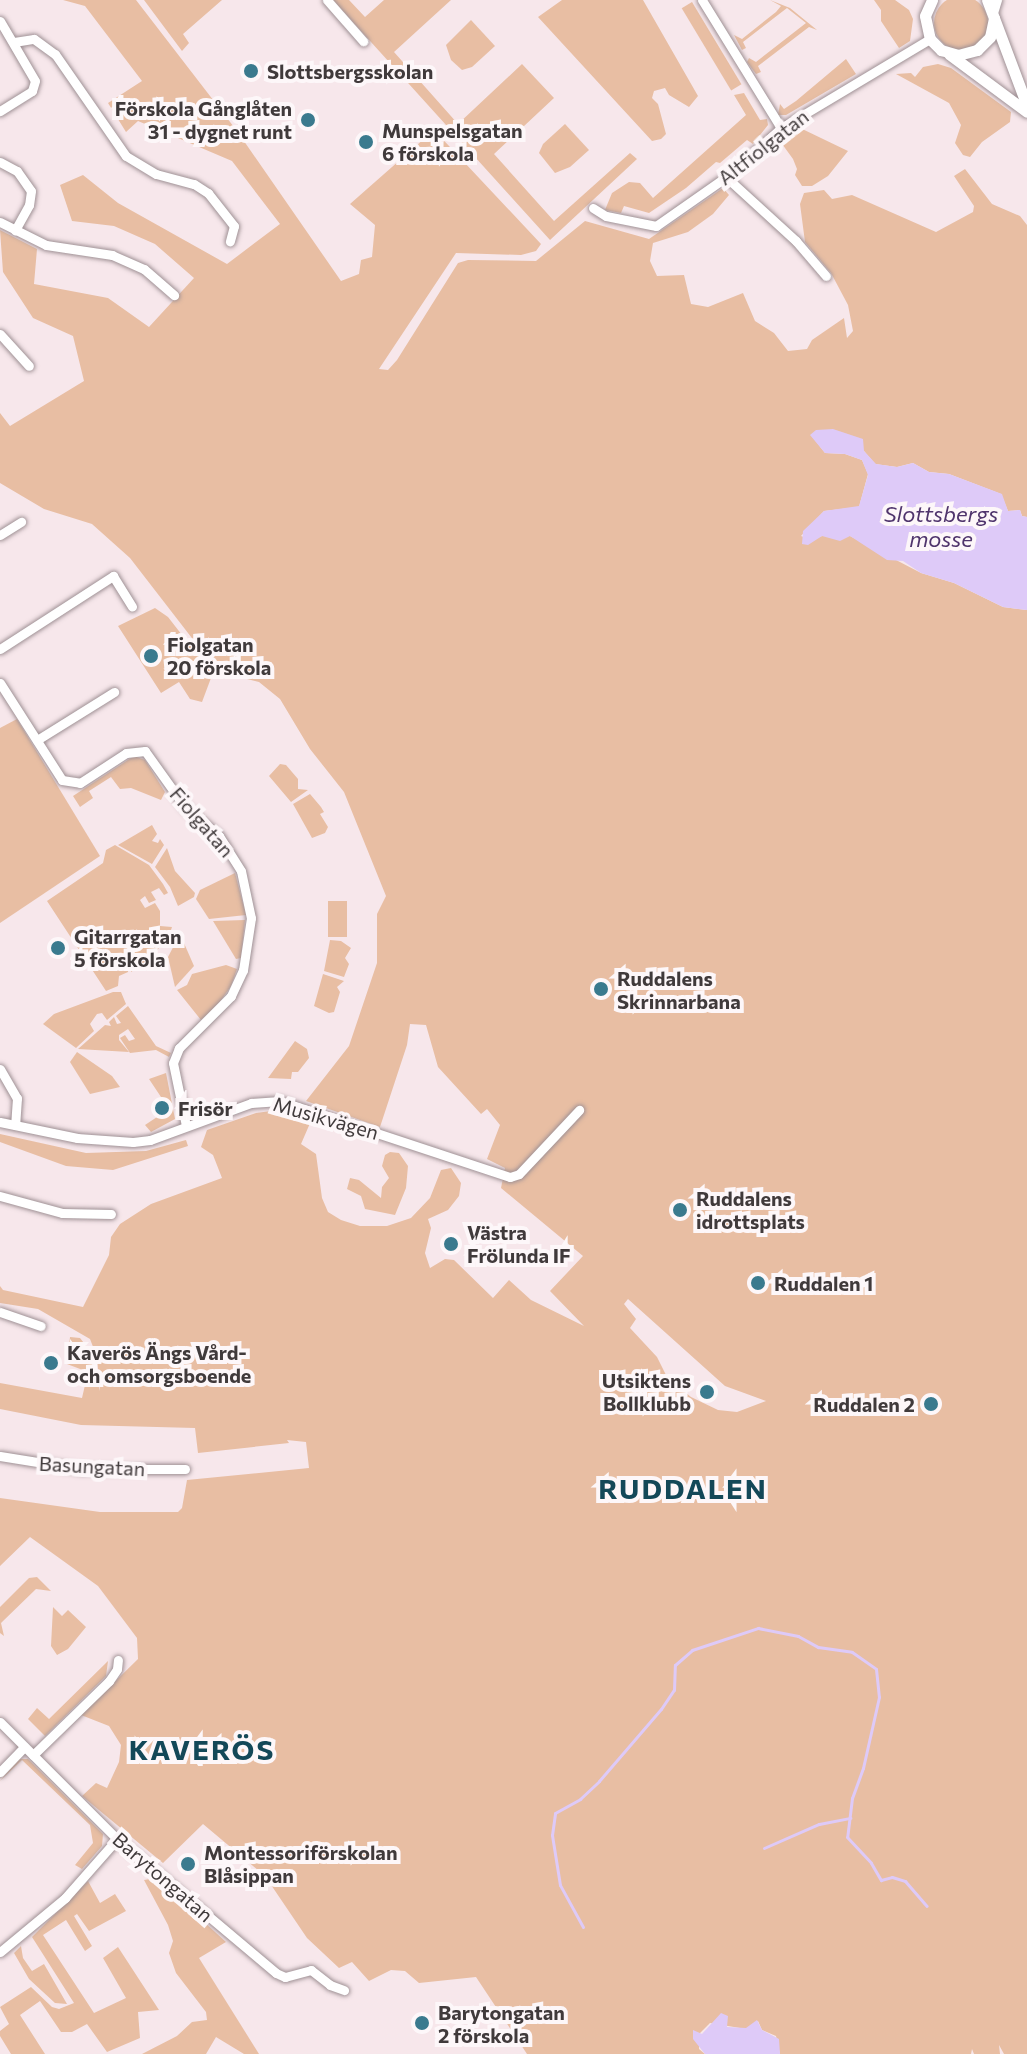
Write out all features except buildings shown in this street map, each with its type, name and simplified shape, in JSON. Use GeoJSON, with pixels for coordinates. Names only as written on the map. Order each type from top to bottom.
{"type":"FeatureCollection","features":[{"type":"Feature","properties":{"kind":"street"},"geometry":{"type":"LineString","coordinates":[[327,0],[363,41]]}},
{"type":"Feature","properties":{"kind":"street"},"geometry":{"type":"LineString","coordinates":[[702,0],[781,128]]}},
{"type":"Feature","properties":{"kind":"street"},"geometry":{"type":"LineString","coordinates":[[918,0],[930,39],[1027,109]]}},
{"type":"Feature","properties":{"kind":"street"},"geometry":{"type":"LineString","coordinates":[[925,16],[932,0]]}},
{"type":"Feature","properties":{"kind":"street"},"geometry":{"type":"LineString","coordinates":[[987,0],[1027,109]]}},
{"type":"Feature","properties":{"kind":"street"},"geometry":{"type":"LineString","coordinates":[[948,53],[977,50],[990,37],[997,0]]}},
{"type":"Feature","properties":{"kind":"street"},"geometry":{"type":"LineString","coordinates":[[0,21],[31,72],[35,86],[27,95],[0,111]]}},
{"type":"Feature","properties":{"kind":"street"},"geometry":{"type":"LineString","coordinates":[[14,42],[34,39],[55,54],[126,156],[156,174],[194,184],[208,193],[234,226],[230,241]]}},
{"type":"Feature","properties":{"kind":"street","name":"Altfiolgatan"},"geometry":{"type":"LineString","coordinates":[[593,208],[606,216],[656,226],[726,177],[781,128],[930,39]]}},
{"type":"Feature","properties":{"kind":"street"},"geometry":{"type":"LineString","coordinates":[[0,162],[17,171],[31,191],[29,205],[15,230]]}},
{"type":"Feature","properties":{"kind":"street"},"geometry":{"type":"LineString","coordinates":[[726,177],[796,241],[826,276]]}},
{"type":"Feature","properties":{"kind":"street"},"geometry":{"type":"LineString","coordinates":[[0,222],[56,248],[99,252],[123,260],[144,269],[174,295]]}},
{"type":"Feature","properties":{"kind":"street"},"geometry":{"type":"LineString","coordinates":[[0,334],[29,366]]}},
{"type":"Feature","properties":{"kind":"street"},"geometry":{"type":"LineString","coordinates":[[0,535],[21,522]]}},
{"type":"Feature","properties":{"kind":"street"},"geometry":{"type":"LineString","coordinates":[[0,649],[113,576],[132,606]]}},
{"type":"Feature","properties":{"kind":"street","name":"Fiolgatan"},"geometry":{"type":"LineString","coordinates":[[0,683],[62,780],[75,784],[126,753],[145,751],[185,807],[219,836],[241,871],[251,918],[243,970],[231,996],[179,1048],[173,1063],[186,1126]]}},
{"type":"Feature","properties":{"kind":"street"},"geometry":{"type":"LineString","coordinates":[[37,740],[114,692]]}},
{"type":"Feature","properties":{"kind":"street"},"geometry":{"type":"LineString","coordinates":[[0,1069],[17,1098],[15,1125]]}},
{"type":"Feature","properties":{"kind":"street","name":"Musikvägen"},"geometry":{"type":"LineString","coordinates":[[0,1122],[77,1138],[133,1142],[150,1140],[251,1103],[280,1101],[510,1177],[519,1174],[579,1110]]}},
{"type":"Feature","properties":{"kind":"street"},"geometry":{"type":"LineString","coordinates":[[0,1196],[62,1213],[111,1214]]}},
{"type":"Feature","properties":{"kind":"street"},"geometry":{"type":"LineString","coordinates":[[0,1312],[41,1326]]}},
{"type":"Feature","properties":{"kind":"street","name":"Basungatan"},"geometry":{"type":"LineString","coordinates":[[0,1456],[81,1469],[185,1469]]}},
{"type":"Feature","properties":{"kind":"street"},"geometry":{"type":"LineString","coordinates":[[33,1755],[109,1681],[117,1669],[118,1660]]}},
{"type":"Feature","properties":{"kind":"street","name":"Barytongatan"},"geometry":{"type":"LineString","coordinates":[[0,1722],[117,1839],[276,1973],[285,1977],[311,1970],[330,1985],[344,1990]]}},
{"type":"Feature","properties":{"kind":"street"},"geometry":{"type":"LineString","coordinates":[[0,1772],[24,1747]]}},
{"type":"Feature","properties":{"kind":"street"},"geometry":{"type":"LineString","coordinates":[[0,1952],[65,1898],[117,1839]]}},
{"type":"Feature","properties":{"kind":"shaded area"},"geometry":{"type":"Polygon","coordinates":[[[961,-4],[980,4],[988,23],[980,42],[961,50],[942,42],[934,23],[942,4],[961,-4]]]}},
{"type":"Feature","properties":{"kind":"shaded area"},"geometry":{"type":"Polygon","coordinates":[[[63,0],[136,0],[237,131],[341,281],[359,274],[361,260],[372,257],[375,225],[350,204],[434,130],[541,244],[536,251],[521,255],[456,253],[379,369],[388,370],[397,360],[458,263],[468,260],[536,261],[585,221],[649,239],[723,188],[729,195],[713,214],[688,232],[653,243],[650,261],[657,276],[684,275],[691,304],[708,307],[743,293],[755,321],[774,333],[788,351],[807,349],[812,340],[844,318],[847,338],[853,331],[848,305],[831,273],[805,242],[800,204],[804,193],[824,190],[832,199],[852,195],[936,232],[973,212],[974,206],[954,176],[965,169],[992,204],[1020,216],[1027,225],[1027,517],[1022,516],[1020,510],[1008,511],[1001,494],[949,474],[929,472],[913,463],[897,467],[875,464],[864,451],[811,435],[825,453],[845,454],[862,460],[868,474],[859,507],[824,511],[801,536],[812,540],[822,536],[850,536],[921,573],[954,583],[1003,607],[1027,610],[1027,2054],[1004,2054],[999,2045],[1000,2054],[974,2054],[972,2049],[971,2054],[780,2054],[776,2036],[762,2030],[758,2021],[746,2029],[710,2023],[699,2034],[699,2049],[705,2054],[527,2054],[476,1977],[419,1983],[405,1971],[391,1970],[369,1981],[352,1962],[339,1968],[307,1938],[265,1876],[203,1824],[163,1863],[82,1796],[96,1783],[107,1788],[119,1762],[121,1745],[109,1726],[81,1715],[138,1659],[137,1638],[98,1586],[30,1537],[0,1566],[0,1498],[100,1512],[178,1512],[182,1508],[187,1480],[309,1468],[306,1442],[287,1440],[289,1443],[198,1453],[195,1428],[81,1425],[0,1409],[0,1383],[82,1398],[88,1372],[67,1364],[70,1337],[80,1338],[87,1347],[100,1391],[97,1357],[90,1339],[38,1309],[0,1303],[0,1286],[3,1290],[83,1307],[109,1255],[111,1237],[120,1224],[151,1204],[222,1178],[213,1155],[201,1147],[207,1130],[271,1111],[311,1121],[301,1144],[316,1154],[322,1198],[328,1212],[341,1220],[360,1226],[387,1226],[411,1218],[430,1198],[441,1170],[451,1168],[461,1183],[459,1196],[448,1210],[428,1219],[431,1228],[425,1253],[430,1268],[445,1259],[454,1260],[493,1298],[509,1280],[531,1300],[584,1326],[550,1291],[583,1256],[501,1188],[505,1168],[487,1159],[500,1125],[487,1109],[481,1114],[438,1067],[426,1025],[410,1024],[407,1045],[380,1127],[306,1101],[349,1046],[377,963],[377,914],[386,896],[344,792],[310,749],[280,699],[259,682],[227,674],[205,655],[130,558],[92,524],[44,509],[0,483],[0,413],[10,426],[84,381],[73,336],[33,318],[3,272],[0,230],[37,249],[34,284],[108,298],[149,327],[194,278],[155,244],[114,226],[72,221],[60,185],[83,175],[118,203],[227,264],[280,224],[232,161],[138,121],[126,132],[108,103],[142,81],[85,6],[63,0]],[[628,1299],[624,1304],[636,1319],[630,1328],[657,1357],[667,1377],[691,1397],[718,1410],[737,1412],[766,1401],[725,1386],[628,1299]]]}},
{"type":"Feature","properties":{"kind":"shaded area"},"geometry":{"type":"Polygon","coordinates":[[[144,0],[222,0],[183,34],[189,43],[182,51],[144,0]]]}},
{"type":"Feature","properties":{"kind":"shaded area"},"geometry":{"type":"Polygon","coordinates":[[[333,0],[349,0],[365,17],[384,0],[451,0],[394,52],[458,124],[522,64],[554,98],[494,154],[554,221],[630,153],[637,159],[550,240],[333,0]]]}},
{"type":"Feature","properties":{"kind":"shaded area"},"geometry":{"type":"Polygon","coordinates":[[[562,0],[643,0],[698,96],[689,107],[669,95],[665,88],[654,91],[652,98],[658,104],[666,134],[661,139],[652,141],[538,17],[562,0]]]}},
{"type":"Feature","properties":{"kind":"shaded area"},"geometry":{"type":"Polygon","coordinates":[[[770,0],[790,8],[817,30],[809,27],[758,66],[761,72],[756,74],[747,62],[749,58],[756,62],[806,23],[787,8],[743,42],[746,48],[742,50],[734,35],[742,39],[776,12],[781,6],[770,0]]]}},
{"type":"Feature","properties":{"kind":"shaded area"},"geometry":{"type":"Polygon","coordinates":[[[874,0],[895,0],[909,10],[913,19],[910,41],[899,48],[881,21],[881,10],[874,0]]]}},
{"type":"Feature","properties":{"kind":"shaded area"},"geometry":{"type":"Polygon","coordinates":[[[692,2],[741,84],[731,90],[682,8],[692,2]]]}},
{"type":"Feature","properties":{"kind":"shaded area"},"geometry":{"type":"Polygon","coordinates":[[[471,20],[495,46],[472,67],[462,70],[451,60],[446,45],[471,20]]]}},
{"type":"Feature","properties":{"kind":"shaded area"},"geometry":{"type":"Polygon","coordinates":[[[846,59],[856,74],[786,115],[778,115],[780,104],[784,109],[796,101],[846,59]]]}},
{"type":"Feature","properties":{"kind":"shaded area"},"geometry":{"type":"Polygon","coordinates":[[[938,64],[951,68],[1011,112],[1010,122],[982,142],[970,157],[963,155],[955,143],[961,125],[949,103],[896,74],[911,73],[915,77],[923,67],[938,64]]]}},
{"type":"Feature","properties":{"kind":"shaded area"},"geometry":{"type":"Polygon","coordinates":[[[744,93],[760,120],[767,119],[768,125],[753,144],[747,140],[649,213],[624,206],[621,213],[605,210],[612,193],[629,182],[640,183],[653,198],[746,115],[734,95],[744,93]]]}},
{"type":"Feature","properties":{"kind":"shaded area"},"geometry":{"type":"Polygon","coordinates":[[[565,124],[589,150],[570,167],[555,173],[539,153],[543,144],[565,124]]]}},
{"type":"Feature","properties":{"kind":"shaded area"},"geometry":{"type":"Polygon","coordinates":[[[796,126],[848,151],[828,176],[812,186],[802,186],[795,175],[797,169],[793,159],[777,137],[796,126]]]}},
{"type":"Feature","properties":{"kind":"shaded area"},"geometry":{"type":"Polygon","coordinates":[[[155,608],[168,617],[210,671],[211,678],[202,702],[190,699],[179,682],[161,693],[118,626],[155,608]]]}},
{"type":"Feature","properties":{"kind":"shaded area"},"geometry":{"type":"Polygon","coordinates":[[[17,719],[100,856],[0,923],[0,728],[17,719]]]}},
{"type":"Feature","properties":{"kind":"shaded area"},"geometry":{"type":"Polygon","coordinates":[[[134,756],[145,760],[165,792],[161,800],[131,788],[120,789],[111,777],[89,791],[93,798],[80,807],[73,796],[134,756]]]}},
{"type":"Feature","properties":{"kind":"shaded area"},"geometry":{"type":"Polygon","coordinates":[[[280,764],[286,765],[298,779],[298,789],[308,790],[291,802],[269,776],[280,764]]]}},
{"type":"Feature","properties":{"kind":"shaded area"},"geometry":{"type":"Polygon","coordinates":[[[310,794],[324,812],[320,814],[328,827],[325,833],[312,838],[293,804],[310,794]]]}},
{"type":"Feature","properties":{"kind":"shaded area"},"geometry":{"type":"Polygon","coordinates":[[[152,825],[157,834],[152,841],[158,843],[160,839],[164,845],[152,864],[118,845],[152,825]]]}},
{"type":"Feature","properties":{"kind":"shaded area"},"geometry":{"type":"Polygon","coordinates":[[[115,845],[149,865],[163,884],[168,893],[164,895],[159,888],[151,892],[156,900],[149,903],[145,896],[140,900],[145,908],[155,903],[160,911],[160,926],[172,927],[170,933],[146,931],[131,941],[128,972],[119,976],[118,986],[106,991],[47,901],[103,863],[106,850],[115,845]]]}},
{"type":"Feature","properties":{"kind":"shaded area"},"geometry":{"type":"Polygon","coordinates":[[[167,848],[175,871],[195,893],[194,897],[178,906],[170,887],[155,867],[167,848]]]}},
{"type":"Feature","properties":{"kind":"shaded area"},"geometry":{"type":"Polygon","coordinates":[[[235,873],[246,915],[209,919],[196,899],[200,890],[235,873]]]}},
{"type":"Feature","properties":{"kind":"shaded area"},"geometry":{"type":"Polygon","coordinates":[[[328,901],[347,901],[347,937],[328,937],[328,901]]]}},
{"type":"Feature","properties":{"kind":"shaded area"},"geometry":{"type":"Polygon","coordinates":[[[245,920],[241,958],[236,959],[213,921],[245,920]]]}},
{"type":"Feature","properties":{"kind":"shaded area"},"geometry":{"type":"Polygon","coordinates":[[[150,934],[167,936],[154,955],[131,972],[132,948],[138,940],[150,934]]]}},
{"type":"Feature","properties":{"kind":"shaded area"},"geometry":{"type":"Polygon","coordinates":[[[180,934],[194,966],[175,987],[168,957],[180,934]]]}},
{"type":"Feature","properties":{"kind":"shaded area"},"geometry":{"type":"Polygon","coordinates":[[[330,940],[341,941],[351,948],[345,958],[349,964],[344,977],[324,971],[330,940]]]}},
{"type":"Feature","properties":{"kind":"shaded area"},"geometry":{"type":"Polygon","coordinates":[[[226,965],[237,969],[231,986],[217,1006],[201,1020],[177,990],[187,985],[192,974],[226,965]]]}},
{"type":"Feature","properties":{"kind":"shaded area"},"geometry":{"type":"Polygon","coordinates":[[[323,974],[344,981],[337,987],[340,992],[334,1012],[314,1006],[323,974]]]}},
{"type":"Feature","properties":{"kind":"shaded area"},"geometry":{"type":"Polygon","coordinates":[[[113,992],[121,992],[126,1004],[107,1020],[102,1013],[97,1014],[90,1024],[94,1031],[76,1048],[43,1024],[54,1014],[113,992]]]}},
{"type":"Feature","properties":{"kind":"shaded area"},"geometry":{"type":"Polygon","coordinates":[[[128,1006],[156,1046],[171,1053],[169,1057],[156,1050],[130,1053],[120,1038],[125,1035],[129,1041],[135,1039],[128,1029],[119,1035],[119,1040],[129,1052],[78,1049],[105,1025],[111,1026],[109,1022],[114,1017],[117,1024],[121,1023],[116,1016],[128,1006]]]}},
{"type":"Feature","properties":{"kind":"shaded area"},"geometry":{"type":"Polygon","coordinates":[[[295,1041],[307,1049],[309,1058],[298,1072],[292,1072],[291,1079],[268,1078],[295,1041]]]}},
{"type":"Feature","properties":{"kind":"shaded area"},"geometry":{"type":"Polygon","coordinates":[[[77,1052],[112,1076],[120,1087],[90,1094],[70,1062],[77,1052]]]}},
{"type":"Feature","properties":{"kind":"shaded area"},"geometry":{"type":"Polygon","coordinates":[[[166,1073],[175,1119],[151,1132],[145,1125],[169,1109],[149,1079],[166,1073]]]}},
{"type":"Feature","properties":{"kind":"shaded area"},"geometry":{"type":"Polygon","coordinates":[[[0,1134],[86,1153],[146,1151],[186,1140],[188,1146],[113,1170],[66,1166],[0,1142],[0,1134]]]}},
{"type":"Feature","properties":{"kind":"shaded area"},"geometry":{"type":"Polygon","coordinates":[[[399,1153],[408,1166],[406,1188],[395,1215],[365,1209],[361,1196],[347,1189],[350,1178],[359,1180],[381,1198],[382,1187],[389,1178],[382,1166],[385,1155],[399,1153]]]}},
{"type":"Feature","properties":{"kind":"shaded area"},"geometry":{"type":"Polygon","coordinates":[[[37,1577],[51,1591],[36,1589],[1,1623],[4,1636],[0,1633],[0,1607],[29,1578],[37,1577]]]}},
{"type":"Feature","properties":{"kind":"shaded area"},"geometry":{"type":"Polygon","coordinates":[[[53,1607],[62,1616],[68,1610],[86,1627],[68,1649],[57,1655],[51,1646],[53,1607]]]}},
{"type":"Feature","properties":{"kind":"shaded area"},"geometry":{"type":"Polygon","coordinates":[[[108,1661],[106,1676],[45,1736],[28,1719],[37,1708],[49,1719],[108,1661]]]}},
{"type":"Feature","properties":{"kind":"shaded area"},"geometry":{"type":"Polygon","coordinates":[[[19,1759],[28,1759],[103,1834],[102,1846],[82,1869],[75,1865],[93,1843],[90,1825],[22,1760],[0,1781],[19,1759]]]}},
{"type":"Feature","properties":{"kind":"shaded area"},"geometry":{"type":"Polygon","coordinates":[[[156,1878],[226,1942],[199,1958],[259,2054],[244,2054],[216,2037],[206,2054],[142,2054],[177,2036],[192,2022],[207,2020],[206,2012],[176,1973],[169,1953],[173,1941],[168,1925],[144,1880],[156,1878]]]}},
{"type":"Feature","properties":{"kind":"shaded area"},"geometry":{"type":"Polygon","coordinates":[[[88,1881],[100,1903],[115,1894],[126,1911],[89,1931],[77,1914],[74,1916],[92,1946],[85,1951],[66,1920],[43,1935],[94,2013],[126,1998],[103,1958],[118,1947],[159,2010],[138,2012],[140,2038],[107,2052],[87,2024],[72,2032],[61,2032],[40,2001],[20,2015],[45,2054],[11,2054],[0,2036],[0,2031],[9,2024],[0,2007],[31,1987],[52,2007],[59,2009],[74,2003],[32,1937],[88,1881]]]}},
{"type":"Feature","properties":{"kind":"shaded area"},"geometry":{"type":"Polygon","coordinates":[[[21,1946],[23,1958],[32,1971],[44,1964],[67,2004],[55,2003],[29,1979],[14,1953],[21,1946]]]}},
{"type":"Feature","properties":{"kind":"water","name":"Slottsbergs mosse"},"geometry":{"type":"Polygon","coordinates":[[[833,429],[863,439],[864,451],[876,464],[897,467],[913,463],[929,472],[949,474],[1002,494],[1008,511],[1020,510],[1022,516],[1027,517],[1027,610],[1003,607],[954,583],[921,573],[903,561],[887,560],[850,536],[840,541],[822,536],[808,545],[802,544],[803,531],[824,511],[859,506],[868,475],[862,460],[845,454],[825,453],[810,435],[816,430],[833,429]]]}},
{"type":"Feature","properties":{"kind":"water"},"geometry":{"type":"Polygon","coordinates":[[[721,2013],[728,2016],[727,2027],[746,2028],[757,2020],[762,2030],[779,2039],[780,2054],[705,2054],[693,2039],[693,2030],[702,2034],[721,2013]]]}},
{"type":"Feature","properties":{"kind":"waterway"},"geometry":{"type":"LineString","coordinates":[[583,1927],[560,1885],[552,1835],[555,1813],[580,1799],[599,1781],[661,1709],[674,1690],[675,1665],[692,1650],[758,1628],[798,1636],[818,1647],[852,1652],[876,1669],[879,1697],[863,1768],[852,1798],[847,1837],[871,1863],[881,1880],[892,1877],[905,1881],[927,1906]]}},
{"type":"Feature","properties":{"kind":"waterway"},"geometry":{"type":"LineString","coordinates":[[764,1848],[819,1824],[850,1818]]}},
{"type":"Feature","properties":{"kind":"place","name":"Slottsbergsskolan"},"geometry":{"type":"Point","coordinates":[251,71]}},
{"type":"Feature","properties":{"kind":"place","name":"Förskola Gånglåten 31 - dygnet runt"},"geometry":{"type":"Point","coordinates":[308,120]}},
{"type":"Feature","properties":{"kind":"place","name":"Munspelsgatan 6 förskola"},"geometry":{"type":"Point","coordinates":[366,142]}},
{"type":"Feature","properties":{"kind":"place","name":"Fiolgatan 20 förskola"},"geometry":{"type":"Point","coordinates":[151,656]}},
{"type":"Feature","properties":{"kind":"place","name":"Gitarrgatan 5 förskola"},"geometry":{"type":"Point","coordinates":[58,948]}},
{"type":"Feature","properties":{"kind":"place","name":"Ruddalens Skrinnarbana"},"geometry":{"type":"Point","coordinates":[601,989]}},
{"type":"Feature","properties":{"kind":"place","name":"Frisör"},"geometry":{"type":"Point","coordinates":[162,1108]}},
{"type":"Feature","properties":{"kind":"place","name":"Ruddalens idrottsplats"},"geometry":{"type":"Point","coordinates":[680,1210]}},
{"type":"Feature","properties":{"kind":"place","name":"Västra Frölunda IF"},"geometry":{"type":"Point","coordinates":[451,1244]}},
{"type":"Feature","properties":{"kind":"place","name":"Ruddalen 1"},"geometry":{"type":"Point","coordinates":[758,1283]}},
{"type":"Feature","properties":{"kind":"place","name":"Kaverös Ängs Vård- och omsorgsboende"},"geometry":{"type":"Point","coordinates":[51,1363]}},
{"type":"Feature","properties":{"kind":"place","name":"Utsiktens Bollklubb"},"geometry":{"type":"Point","coordinates":[707,1392]}},
{"type":"Feature","properties":{"kind":"place","name":"Ruddalen 2"},"geometry":{"type":"Point","coordinates":[931,1404]}},
{"type":"Feature","properties":{"kind":"place","name":"Montessoriförskolan Blåsippan"},"geometry":{"type":"Point","coordinates":[188,1864]}},
{"type":"Feature","properties":{"kind":"place","name":"Barytongatan 2 förskola"},"geometry":{"type":"Point","coordinates":[422,2023]}},
{"type":"Feature","properties":{"kind":"district","name":"RUDDALEN"},"geometry":{"type":"Point","coordinates":[683,1488]}},
{"type":"Feature","properties":{"kind":"district","name":"KAVERÖS"},"geometry":{"type":"Point","coordinates":[202,1749]}}]}
